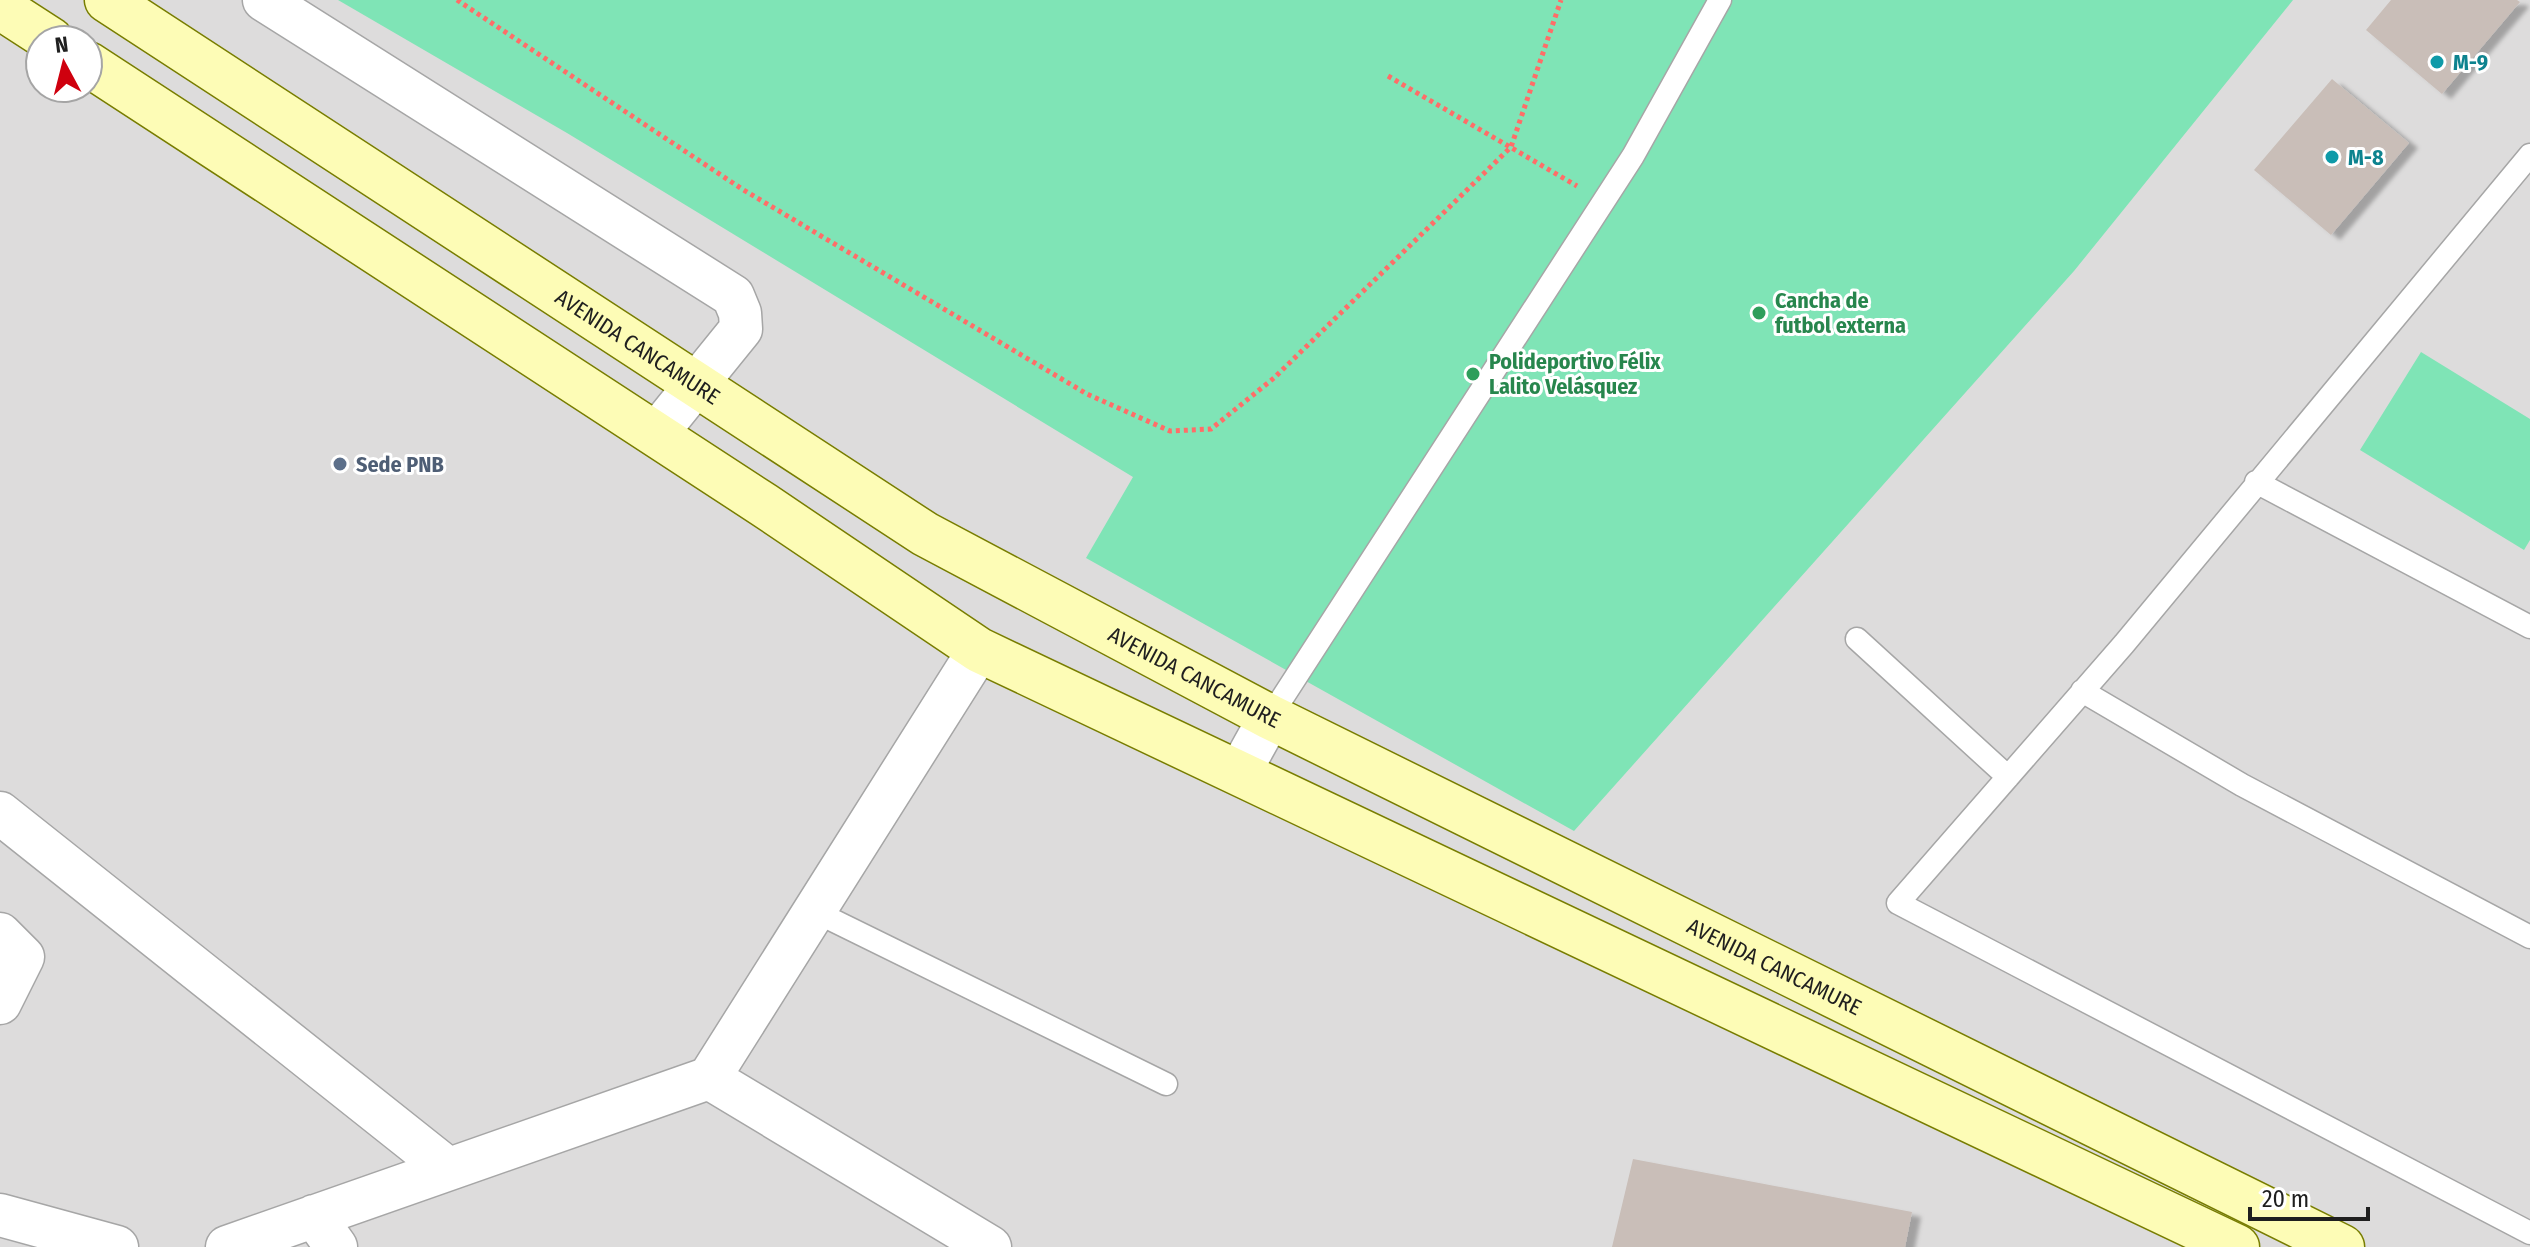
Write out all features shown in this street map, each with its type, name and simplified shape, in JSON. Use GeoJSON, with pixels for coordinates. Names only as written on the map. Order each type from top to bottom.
{"type":"FeatureCollection","features":[{"type":"Feature","properties":{"kind":"main road","name":"AVENIDA CANCAMURE"},"geometry":{"type":"LineString","coordinates":[[107,0],[925,534],[1270,717],[2342,1247]]}},
{"type":"Feature","properties":{"kind":"main road"},"geometry":{"type":"LineString","coordinates":[[0,7],[26,24]]}},
{"type":"Feature","properties":{"kind":"main road"},"geometry":{"type":"LineString","coordinates":[[104,74],[656,434],[979,650],[2237,1247]]}},
{"type":"Feature","properties":{"kind":"street"},"geometry":{"type":"LineString","coordinates":[[264,0],[733,296],[740,313],[741,329],[656,434]]}},
{"type":"Feature","properties":{"kind":"street"},"geometry":{"type":"LineString","coordinates":[[227,1247],[325,1232],[448,1169],[709,1078],[979,650]]}},
{"type":"Feature","properties":{"kind":"street"},"geometry":{"type":"LineString","coordinates":[[1239,773],[1270,717]]}},
{"type":"Feature","properties":{"kind":"street"},"geometry":{"type":"LineString","coordinates":[[0,813],[448,1169]]}},
{"type":"Feature","properties":{"kind":"street"},"geometry":{"type":"LineString","coordinates":[[0,934],[23,957],[0,1003]]}},
{"type":"Feature","properties":{"kind":"street"},"geometry":{"type":"LineString","coordinates":[[709,1078],[990,1247]]}},
{"type":"Feature","properties":{"kind":"street"},"geometry":{"type":"LineString","coordinates":[[0,1215],[117,1247]]}},
{"type":"Feature","properties":{"kind":"lane"},"geometry":{"type":"LineString","coordinates":[[1270,717],[1633,156],[1720,0]]}},
{"type":"Feature","properties":{"kind":"lane"},"geometry":{"type":"LineString","coordinates":[[2530,155],[2082,691],[1898,903],[2530,1233]]}},
{"type":"Feature","properties":{"kind":"lane"},"geometry":{"type":"LineString","coordinates":[[2256,482],[2530,627]]}},
{"type":"Feature","properties":{"kind":"lane"},"geometry":{"type":"LineString","coordinates":[[1857,639],[2008,777]]}},
{"type":"Feature","properties":{"kind":"lane"},"geometry":{"type":"LineString","coordinates":[[2082,691],[2242,785],[2530,937]]}},
{"type":"Feature","properties":{"kind":"lane"},"geometry":{"type":"LineString","coordinates":[[814,911],[1166,1084]]}},
{"type":"Feature","properties":{"kind":"path"},"geometry":{"type":"LineString","coordinates":[[457,0],[742,189],[1087,394],[1170,431],[1211,429],[1274,378],[1511,147],[1561,0]]}},
{"type":"Feature","properties":{"kind":"path"},"geometry":{"type":"LineString","coordinates":[[1388,76],[1603,202]]}},
{"type":"Feature","properties":{"kind":"shaded area"},"geometry":{"type":"Polygon","coordinates":[[[0,0],[2530,0],[2530,1247],[0,1247],[0,0]]]}},
{"type":"Feature","properties":{"kind":"green space","name":"Polideportivo Félix Lalito Velásquez"},"geometry":{"type":"Polygon","coordinates":[[[338,0],[2293,0],[2074,271],[1574,831],[1086,558],[1133,477],[567,133],[338,0]]]}},
{"type":"Feature","properties":{"kind":"green space"},"geometry":{"type":"Polygon","coordinates":[[[2421,352],[2530,419],[2530,540],[2524,550],[2360,450],[2421,352]]]}},
{"type":"Feature","properties":{"kind":"building","name":"M-9"},"geometry":{"type":"Polygon","coordinates":[[[2391,0],[2520,2],[2442,94],[2366,30],[2391,0]]]}},
{"type":"Feature","properties":{"kind":"building","name":"M-8"},"geometry":{"type":"Polygon","coordinates":[[[2332,79],[2409,143],[2331,235],[2254,170],[2332,79]]]}},
{"type":"Feature","properties":{"kind":"building"},"geometry":{"type":"Polygon","coordinates":[[[1633,1159],[1912,1212],[1905,1247],[1612,1247],[1633,1159]]]}},
{"type":"Feature","properties":{"kind":"place","name":"M-9"},"geometry":{"type":"Point","coordinates":[2437,62]}},
{"type":"Feature","properties":{"kind":"place","name":"M-8"},"geometry":{"type":"Point","coordinates":[2332,157]}},
{"type":"Feature","properties":{"kind":"place","name":"Cancha de futbol externa"},"geometry":{"type":"Point","coordinates":[1759,313]}},
{"type":"Feature","properties":{"kind":"place","name":"Polideportivo Félix Lalito Velásquez"},"geometry":{"type":"Point","coordinates":[1473,374]}},
{"type":"Feature","properties":{"kind":"place","name":"Sede PNB"},"geometry":{"type":"Point","coordinates":[340,464]}}]}
